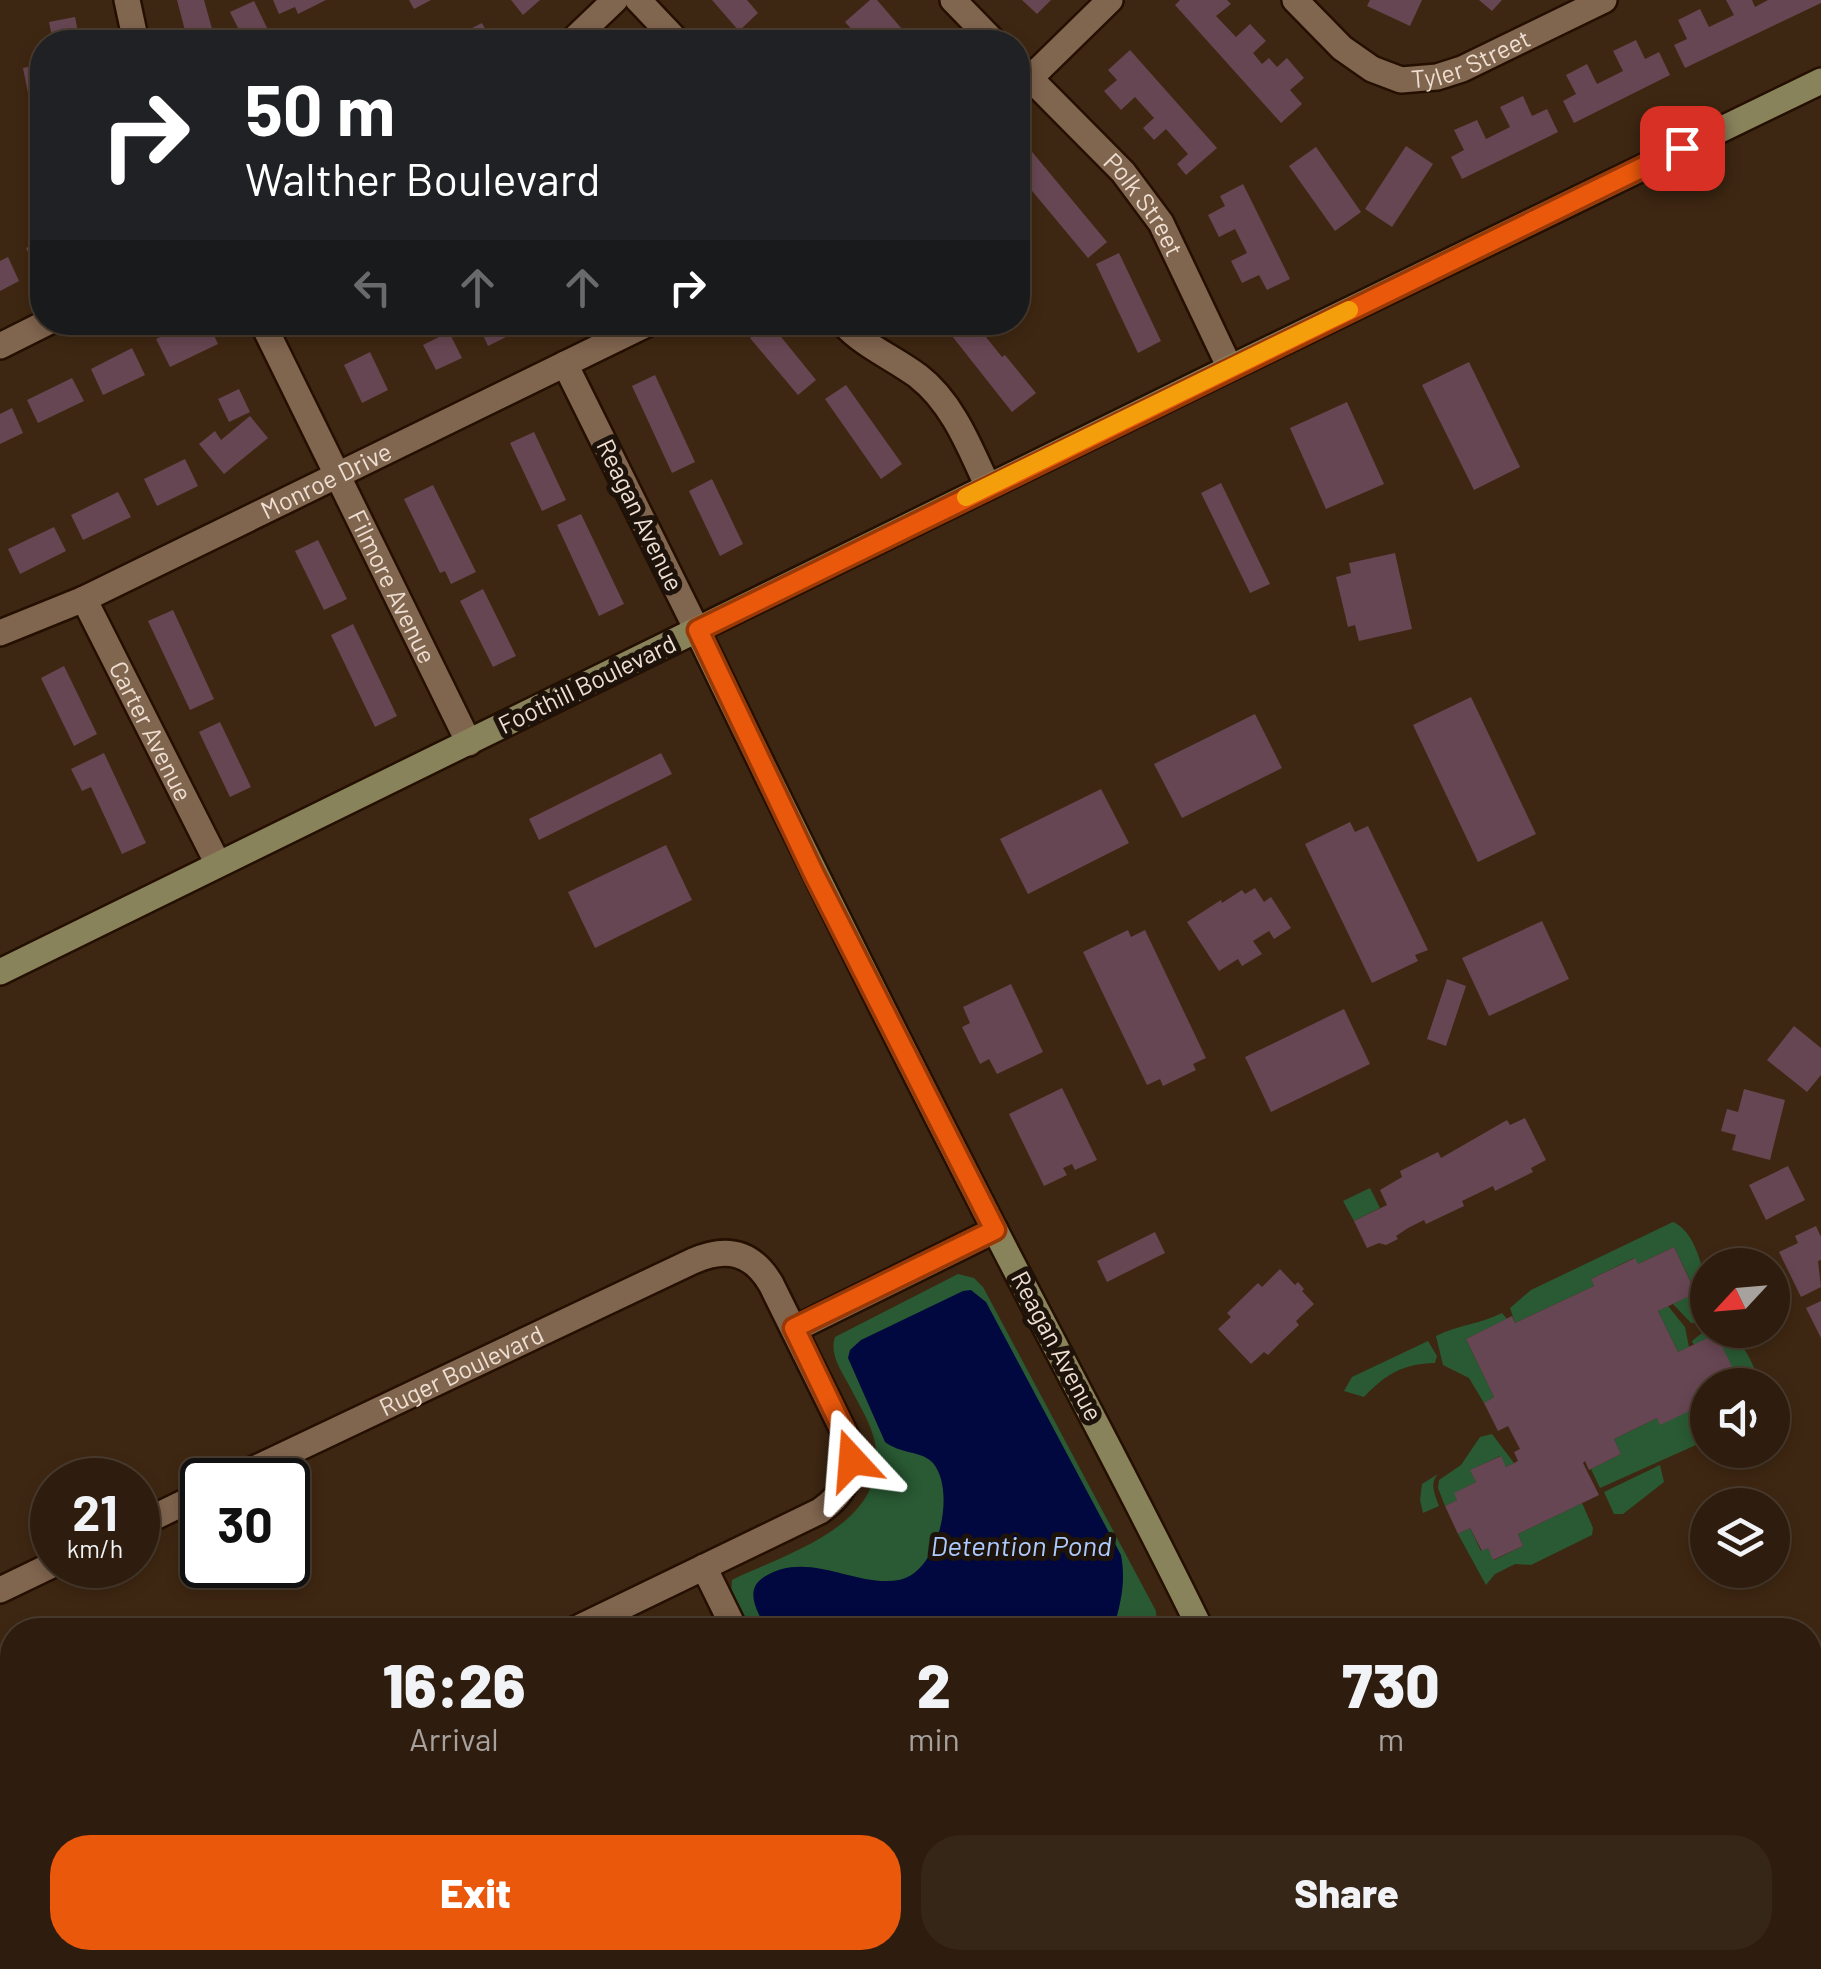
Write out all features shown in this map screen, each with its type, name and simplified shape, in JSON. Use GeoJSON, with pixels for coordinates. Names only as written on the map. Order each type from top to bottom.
{"type":"FeatureCollection","features":[{"type":"Feature","properties":{"kind":"main road","name":"Foothill Boulevard"},"geometry":{"type":"LineString","coordinates":[[0,972],[1821,81]]}},
{"type":"Feature","properties":{"kind":"main road","name":"Reagan Avenue"},"geometry":{"type":"LineString","coordinates":[[698,630],[814,874],[995,1230],[1130,1482],[1195,1618]]}},
{"type":"Feature","properties":{"kind":"street"},"geometry":{"type":"LineString","coordinates":[[127,0],[133,30]]}},
{"type":"Feature","properties":{"kind":"street"},"geometry":{"type":"LineString","coordinates":[[583,30],[614,0]]}},
{"type":"Feature","properties":{"kind":"street"},"geometry":{"type":"LineString","coordinates":[[638,0],[667,30]]}},
{"type":"Feature","properties":{"kind":"street"},"geometry":{"type":"LineString","coordinates":[[953,0],[982,30]]}},
{"type":"Feature","properties":{"kind":"street"},"geometry":{"type":"LineString","coordinates":[[1030,70],[1110,0]]}},
{"type":"Feature","properties":{"kind":"street","name":"Tyler Street"},"geometry":{"type":"LineString","coordinates":[[1295,0],[1342,48],[1372,69],[1401,80],[1437,77],[1462,68],[1604,0]]}},
{"type":"Feature","properties":{"kind":"street","name":"Polk Street"},"geometry":{"type":"LineString","coordinates":[[1030,86],[1123,172],[1161,223],[1230,368]]}},
{"type":"Feature","properties":{"kind":"street"},"geometry":{"type":"LineString","coordinates":[[0,346],[30,331]]}},
{"type":"Feature","properties":{"kind":"street","name":"Filmore Avenue"},"geometry":{"type":"LineString","coordinates":[[268,335],[469,742]]}},
{"type":"Feature","properties":{"kind":"street","name":"Monroe Drive"},"geometry":{"type":"LineString","coordinates":[[0,633],[84,598],[624,335]]}},
{"type":"Feature","properties":{"kind":"street"},"geometry":{"type":"LineString","coordinates":[[853,335],[920,378],[952,413],[988,487]]}},
{"type":"Feature","properties":{"kind":"street","name":"Reagan Avenue"},"geometry":{"type":"LineString","coordinates":[[565,364],[698,630]]}},
{"type":"Feature","properties":{"kind":"street","name":"Carter Avenue"},"geometry":{"type":"LineString","coordinates":[[84,598],[218,864]]}},
{"type":"Feature","properties":{"kind":"street"},"geometry":{"type":"LineString","coordinates":[[599,1618],[820,1511],[837,1499],[850,1474],[848,1440],[794,1328],[995,1230]]}},
{"type":"Feature","properties":{"kind":"street","name":"Ruger Boulevard"},"geometry":{"type":"LineString","coordinates":[[277,1458],[693,1260],[724,1252],[752,1260],[762,1270],[794,1328]]}},
{"type":"Feature","properties":{"kind":"street"},"geometry":{"type":"LineString","coordinates":[[704,1568],[729,1618]]}},
{"type":"Feature","properties":{"kind":"street"},"geometry":{"type":"LineString","coordinates":[[0,1590],[30,1576]]}},
{"type":"Feature","properties":{"kind":"green space"},"geometry":{"type":"Polygon","coordinates":[[[1370,1188],[1380,1208],[1354,1221],[1343,1201],[1370,1188]]]}},
{"type":"Feature","properties":{"kind":"green space"},"geometry":{"type":"Polygon","coordinates":[[[1673,1222],[1683,1228],[1695,1248],[1690,1248],[1690,1280],[1674,1247],[1638,1264],[1634,1258],[1591,1279],[1594,1286],[1515,1323],[1510,1308],[1531,1290],[1673,1222]]]}},
{"type":"Feature","properties":{"kind":"green space","name":"Detention Pond"},"geometry":{"type":"Polygon","coordinates":[[[958,1274],[974,1278],[983,1287],[1156,1618],[742,1618],[731,1595],[732,1580],[831,1532],[867,1495],[876,1471],[873,1436],[837,1363],[835,1337],[958,1274]]]}},
{"type":"Feature","properties":{"kind":"green space"},"geometry":{"type":"Polygon","coordinates":[[[1690,1295],[1690,1322],[1673,1304],[1690,1295]]]}},
{"type":"Feature","properties":{"kind":"green space"},"geometry":{"type":"Polygon","coordinates":[[[1668,1306],[1685,1327],[1689,1347],[1678,1352],[1658,1311],[1668,1306]]]}},
{"type":"Feature","properties":{"kind":"green space"},"geometry":{"type":"Polygon","coordinates":[[[1502,1313],[1507,1319],[1466,1339],[1494,1397],[1484,1403],[1469,1378],[1443,1365],[1436,1336],[1502,1313]]]}},
{"type":"Feature","properties":{"kind":"green space"},"geometry":{"type":"Polygon","coordinates":[[[1428,1341],[1437,1356],[1435,1363],[1395,1372],[1364,1397],[1344,1391],[1352,1377],[1428,1341]]]}},
{"type":"Feature","properties":{"kind":"green space"},"geometry":{"type":"Polygon","coordinates":[[[1718,1348],[1744,1348],[1754,1368],[1722,1368],[1718,1348]]]}},
{"type":"Feature","properties":{"kind":"green space"},"geometry":{"type":"Polygon","coordinates":[[[1690,1408],[1690,1448],[1600,1488],[1591,1469],[1621,1454],[1614,1439],[1657,1418],[1690,1408]]]}},
{"type":"Feature","properties":{"kind":"green space"},"geometry":{"type":"Polygon","coordinates":[[[1492,1434],[1514,1463],[1506,1467],[1500,1456],[1471,1470],[1476,1482],[1455,1493],[1457,1500],[1445,1506],[1439,1480],[1461,1465],[1480,1437],[1492,1434]]]}},
{"type":"Feature","properties":{"kind":"green space"},"geometry":{"type":"Polygon","coordinates":[[[1660,1465],[1664,1482],[1623,1514],[1614,1514],[1604,1492],[1660,1465]]]}},
{"type":"Feature","properties":{"kind":"green space"},"geometry":{"type":"Polygon","coordinates":[[[1438,1474],[1433,1485],[1439,1506],[1423,1513],[1422,1484],[1438,1474]]]}},
{"type":"Feature","properties":{"kind":"green space"},"geometry":{"type":"Polygon","coordinates":[[[1582,1503],[1593,1528],[1592,1535],[1531,1565],[1515,1564],[1495,1574],[1486,1585],[1458,1534],[1470,1528],[1481,1551],[1488,1548],[1494,1560],[1523,1546],[1518,1534],[1582,1503]]]}},
{"type":"Feature","properties":{"kind":"water","name":"Detention Pond"},"geometry":{"type":"Polygon","coordinates":[[[971,1290],[986,1302],[1121,1555],[1122,1591],[1116,1618],[761,1618],[754,1602],[754,1588],[780,1569],[814,1568],[883,1581],[913,1574],[924,1563],[940,1530],[940,1476],[929,1459],[885,1442],[848,1358],[850,1350],[861,1340],[971,1290]]]}},
{"type":"Feature","properties":{"kind":"building"},"geometry":{"type":"Polygon","coordinates":[[[177,0],[204,0],[212,30],[185,30],[177,0]]]}},
{"type":"Feature","properties":{"kind":"building"},"geometry":{"type":"Polygon","coordinates":[[[273,0],[326,0],[298,14],[295,7],[279,14],[273,0]]]}},
{"type":"Feature","properties":{"kind":"building"},"geometry":{"type":"Polygon","coordinates":[[[409,0],[431,0],[414,9],[409,0]]]}},
{"type":"Feature","properties":{"kind":"building"},"geometry":{"type":"Polygon","coordinates":[[[511,0],[540,0],[523,15],[511,0]]]}},
{"type":"Feature","properties":{"kind":"building"},"geometry":{"type":"Polygon","coordinates":[[[712,0],[747,0],[758,13],[738,30],[712,0]]]}},
{"type":"Feature","properties":{"kind":"building"},"geometry":{"type":"Polygon","coordinates":[[[870,0],[877,0],[903,30],[852,30],[845,22],[870,0]]]}},
{"type":"Feature","properties":{"kind":"building"},"geometry":{"type":"Polygon","coordinates":[[[1022,0],[1051,0],[1037,14],[1022,0]]]}},
{"type":"Feature","properties":{"kind":"building"},"geometry":{"type":"Polygon","coordinates":[[[1180,0],[1227,0],[1231,4],[1216,16],[1236,37],[1250,24],[1266,41],[1253,53],[1262,64],[1269,58],[1277,67],[1287,58],[1304,78],[1290,90],[1302,104],[1281,123],[1175,5],[1180,0]]]}},
{"type":"Feature","properties":{"kind":"building"},"geometry":{"type":"Polygon","coordinates":[[[1370,0],[1422,0],[1410,26],[1367,6],[1370,0]]]}},
{"type":"Feature","properties":{"kind":"building"},"geometry":{"type":"Polygon","coordinates":[[[1479,0],[1502,0],[1492,11],[1479,0]]]}},
{"type":"Feature","properties":{"kind":"building"},"geometry":{"type":"Polygon","coordinates":[[[1726,0],[1752,0],[1755,7],[1768,0],[1821,3],[1685,68],[1674,45],[1687,39],[1678,20],[1700,9],[1709,27],[1734,15],[1726,0]]]}},
{"type":"Feature","properties":{"kind":"building"},"geometry":{"type":"Polygon","coordinates":[[[254,1],[268,30],[239,30],[230,12],[254,1]]]}},
{"type":"Feature","properties":{"kind":"building"},"geometry":{"type":"Polygon","coordinates":[[[75,17],[78,30],[51,30],[49,22],[75,17]]]}},
{"type":"Feature","properties":{"kind":"building"},"geometry":{"type":"Polygon","coordinates":[[[1636,40],[1645,59],[1659,52],[1670,75],[1574,123],[1563,101],[1576,94],[1566,75],[1587,64],[1597,84],[1623,71],[1613,51],[1636,40]]]}},
{"type":"Feature","properties":{"kind":"building"},"geometry":{"type":"Polygon","coordinates":[[[1130,50],[1217,148],[1186,175],[1177,164],[1188,154],[1166,129],[1154,140],[1143,128],[1154,118],[1135,97],[1121,110],[1104,91],[1117,80],[1108,70],[1130,50]]]}},
{"type":"Feature","properties":{"kind":"building"},"geometry":{"type":"Polygon","coordinates":[[[30,67],[30,98],[29,98],[23,68],[30,67]]]}},
{"type":"Feature","properties":{"kind":"building"},"geometry":{"type":"Polygon","coordinates":[[[1523,96],[1532,116],[1547,109],[1558,132],[1462,179],[1451,157],[1464,150],[1454,130],[1477,120],[1486,139],[1510,127],[1500,107],[1523,96]]]}},
{"type":"Feature","properties":{"kind":"building"},"geometry":{"type":"Polygon","coordinates":[[[1406,146],[1433,164],[1392,227],[1365,209],[1406,146]]]}},
{"type":"Feature","properties":{"kind":"building"},"geometry":{"type":"Polygon","coordinates":[[[1316,147],[1361,212],[1335,231],[1289,166],[1316,147]]]}},
{"type":"Feature","properties":{"kind":"building"},"geometry":{"type":"Polygon","coordinates":[[[1030,149],[1107,242],[1088,258],[1030,188],[1030,149]]]}},
{"type":"Feature","properties":{"kind":"building"},"geometry":{"type":"Polygon","coordinates":[[[1243,184],[1290,279],[1267,290],[1259,275],[1242,283],[1231,261],[1247,253],[1235,229],[1219,237],[1208,215],[1225,206],[1220,196],[1243,184]]]}},
{"type":"Feature","properties":{"kind":"building"},"geometry":{"type":"Polygon","coordinates":[[[1119,253],[1161,341],[1138,353],[1096,264],[1119,253]]]}},
{"type":"Feature","properties":{"kind":"building"},"geometry":{"type":"Polygon","coordinates":[[[8,257],[19,281],[0,291],[0,261],[8,257]]]}},
{"type":"Feature","properties":{"kind":"building"},"geometry":{"type":"Polygon","coordinates":[[[164,335],[214,335],[218,344],[170,367],[156,339],[164,335]]]}},
{"type":"Feature","properties":{"kind":"building"},"geometry":{"type":"Polygon","coordinates":[[[450,335],[462,358],[436,370],[423,345],[450,335]]]}},
{"type":"Feature","properties":{"kind":"building"},"geometry":{"type":"Polygon","coordinates":[[[483,335],[510,335],[488,346],[483,335]]]}},
{"type":"Feature","properties":{"kind":"building"},"geometry":{"type":"Polygon","coordinates":[[[780,335],[816,380],[798,395],[750,338],[780,335]]]}},
{"type":"Feature","properties":{"kind":"building"},"geometry":{"type":"Polygon","coordinates":[[[984,335],[1036,393],[1012,412],[952,336],[984,335]]]}},
{"type":"Feature","properties":{"kind":"building"},"geometry":{"type":"Polygon","coordinates":[[[132,348],[145,375],[103,395],[91,369],[132,348]]]}},
{"type":"Feature","properties":{"kind":"building"},"geometry":{"type":"Polygon","coordinates":[[[370,352],[388,390],[362,403],[344,365],[370,352]]]}},
{"type":"Feature","properties":{"kind":"building"},"geometry":{"type":"Polygon","coordinates":[[[1469,362],[1520,467],[1474,490],[1422,385],[1469,362]]]}},
{"type":"Feature","properties":{"kind":"building"},"geometry":{"type":"Polygon","coordinates":[[[655,375],[695,462],[672,473],[632,386],[655,375]]]}},
{"type":"Feature","properties":{"kind":"building"},"geometry":{"type":"Polygon","coordinates":[[[72,378],[84,401],[38,423],[27,400],[72,378]]]}},
{"type":"Feature","properties":{"kind":"building"},"geometry":{"type":"Polygon","coordinates":[[[846,385],[902,464],[881,479],[825,399],[846,385]]]}},
{"type":"Feature","properties":{"kind":"building"},"geometry":{"type":"Polygon","coordinates":[[[239,389],[250,412],[229,422],[218,399],[239,389]]]}},
{"type":"Feature","properties":{"kind":"building"},"geometry":{"type":"Polygon","coordinates":[[[1347,402],[1384,484],[1326,509],[1290,428],[1347,402]]]}},
{"type":"Feature","properties":{"kind":"building"},"geometry":{"type":"Polygon","coordinates":[[[12,408],[23,433],[0,444],[0,414],[12,408]]]}},
{"type":"Feature","properties":{"kind":"building"},"geometry":{"type":"Polygon","coordinates":[[[250,416],[268,438],[224,474],[199,444],[215,431],[221,440],[250,416]]]}},
{"type":"Feature","properties":{"kind":"building"},"geometry":{"type":"Polygon","coordinates":[[[534,432],[566,500],[542,511],[510,443],[534,432]]]}},
{"type":"Feature","properties":{"kind":"building"},"geometry":{"type":"Polygon","coordinates":[[[185,459],[198,486],[157,506],[144,479],[185,459]]]}},
{"type":"Feature","properties":{"kind":"building"},"geometry":{"type":"Polygon","coordinates":[[[712,479],[743,544],[720,556],[689,491],[712,479]]]}},
{"type":"Feature","properties":{"kind":"building"},"geometry":{"type":"Polygon","coordinates":[[[1221,483],[1270,584],[1250,593],[1201,493],[1221,483]]]}},
{"type":"Feature","properties":{"kind":"building"},"geometry":{"type":"Polygon","coordinates":[[[433,485],[476,572],[451,584],[445,571],[440,573],[404,499],[433,485]]]}},
{"type":"Feature","properties":{"kind":"building"},"geometry":{"type":"Polygon","coordinates":[[[118,492],[131,517],[83,540],[71,515],[118,492]]]}},
{"type":"Feature","properties":{"kind":"building"},"geometry":{"type":"Polygon","coordinates":[[[581,514],[624,604],[599,616],[557,525],[581,514]]]}},
{"type":"Feature","properties":{"kind":"building"},"geometry":{"type":"Polygon","coordinates":[[[54,527],[66,551],[20,574],[8,549],[54,527]]]}},
{"type":"Feature","properties":{"kind":"building"},"geometry":{"type":"Polygon","coordinates":[[[318,540],[347,599],[324,610],[295,551],[318,540]]]}},
{"type":"Feature","properties":{"kind":"building"},"geometry":{"type":"Polygon","coordinates":[[[1395,553],[1412,629],[1359,641],[1355,625],[1348,627],[1336,577],[1351,573],[1349,563],[1395,553]]]}},
{"type":"Feature","properties":{"kind":"building"},"geometry":{"type":"Polygon","coordinates":[[[483,589],[516,656],[493,667],[460,601],[483,589]]]}},
{"type":"Feature","properties":{"kind":"building"},"geometry":{"type":"Polygon","coordinates":[[[173,610],[214,699],[190,710],[148,621],[173,610]]]}},
{"type":"Feature","properties":{"kind":"building"},"geometry":{"type":"Polygon","coordinates":[[[353,624],[397,716],[375,727],[331,635],[353,624]]]}},
{"type":"Feature","properties":{"kind":"building"},"geometry":{"type":"Polygon","coordinates":[[[64,666],[97,734],[74,746],[41,678],[64,666]]]}},
{"type":"Feature","properties":{"kind":"building"},"geometry":{"type":"Polygon","coordinates":[[[1471,697],[1536,834],[1478,862],[1413,725],[1471,697]]]}},
{"type":"Feature","properties":{"kind":"building"},"geometry":{"type":"Polygon","coordinates":[[[1255,714],[1282,768],[1182,818],[1154,764],[1255,714]]]}},
{"type":"Feature","properties":{"kind":"building"},"geometry":{"type":"Polygon","coordinates":[[[220,722],[251,787],[230,797],[199,732],[220,722]]]}},
{"type":"Feature","properties":{"kind":"building"},"geometry":{"type":"Polygon","coordinates":[[[104,753],[146,843],[122,854],[91,787],[82,791],[71,769],[104,753]]]}},
{"type":"Feature","properties":{"kind":"building"},"geometry":{"type":"Polygon","coordinates":[[[661,753],[672,774],[539,840],[529,819],[661,753]]]}},
{"type":"Feature","properties":{"kind":"building"},"geometry":{"type":"Polygon","coordinates":[[[1101,789],[1129,843],[1028,894],[1000,839],[1101,789]]]}},
{"type":"Feature","properties":{"kind":"building"},"geometry":{"type":"Polygon","coordinates":[[[1350,822],[1355,832],[1368,826],[1428,950],[1415,955],[1418,961],[1372,983],[1305,844],[1350,822]]]}},
{"type":"Feature","properties":{"kind":"building"},"geometry":{"type":"Polygon","coordinates":[[[666,845],[692,900],[595,948],[568,892],[666,845]]]}},
{"type":"Feature","properties":{"kind":"building"},"geometry":{"type":"Polygon","coordinates":[[[1255,888],[1264,902],[1271,897],[1291,928],[1274,939],[1269,931],[1253,941],[1262,954],[1242,966],[1238,959],[1219,971],[1187,922],[1221,900],[1222,903],[1242,890],[1245,894],[1255,888]]]}},
{"type":"Feature","properties":{"kind":"building"},"geometry":{"type":"Polygon","coordinates":[[[1542,921],[1569,979],[1489,1016],[1462,958],[1542,921]]]}},
{"type":"Feature","properties":{"kind":"building"},"geometry":{"type":"Polygon","coordinates":[[[1128,930],[1131,937],[1145,930],[1206,1058],[1193,1064],[1196,1070],[1163,1086],[1160,1079],[1147,1085],[1083,952],[1128,930]]]}},
{"type":"Feature","properties":{"kind":"building"},"geometry":{"type":"Polygon","coordinates":[[[1447,979],[1466,986],[1446,1046],[1427,1039],[1447,979]]]}},
{"type":"Feature","properties":{"kind":"building"},"geometry":{"type":"Polygon","coordinates":[[[1011,984],[1043,1052],[997,1074],[989,1059],[980,1064],[962,1027],[970,1023],[963,1007],[1011,984]]]}},
{"type":"Feature","properties":{"kind":"building"},"geometry":{"type":"Polygon","coordinates":[[[1344,1009],[1370,1064],[1271,1112],[1245,1057],[1344,1009]]]}},
{"type":"Feature","properties":{"kind":"building"},"geometry":{"type":"Polygon","coordinates":[[[1794,1026],[1821,1048],[1821,1075],[1807,1092],[1767,1060],[1794,1026]]]}},
{"type":"Feature","properties":{"kind":"building"},"geometry":{"type":"Polygon","coordinates":[[[1062,1088],[1097,1160],[1075,1170],[1072,1164],[1063,1168],[1067,1175],[1044,1186],[1009,1114],[1062,1088]]]}},
{"type":"Feature","properties":{"kind":"building"},"geometry":{"type":"Polygon","coordinates":[[[1744,1089],[1785,1100],[1770,1160],[1732,1150],[1736,1135],[1721,1131],[1727,1109],[1738,1112],[1744,1089]]]}},
{"type":"Feature","properties":{"kind":"building"},"geometry":{"type":"Polygon","coordinates":[[[1525,1118],[1546,1160],[1531,1168],[1533,1172],[1495,1191],[1493,1186],[1462,1201],[1464,1206],[1408,1228],[1386,1245],[1379,1243],[1367,1248],[1354,1221],[1387,1205],[1380,1190],[1402,1177],[1400,1171],[1438,1152],[1441,1158],[1507,1120],[1510,1125],[1525,1118]]]}},
{"type":"Feature","properties":{"kind":"building"},"geometry":{"type":"Polygon","coordinates":[[[1788,1166],[1805,1200],[1766,1220],[1749,1185],[1788,1166]]]}},
{"type":"Feature","properties":{"kind":"building"},"geometry":{"type":"Polygon","coordinates":[[[1816,1226],[1821,1237],[1821,1287],[1801,1297],[1790,1274],[1787,1248],[1798,1243],[1795,1236],[1816,1226]]]}},
{"type":"Feature","properties":{"kind":"building"},"geometry":{"type":"Polygon","coordinates":[[[1155,1232],[1165,1253],[1107,1282],[1097,1261],[1155,1232]]]}},
{"type":"Feature","properties":{"kind":"building"},"geometry":{"type":"Polygon","coordinates":[[[1674,1247],[1690,1280],[1690,1296],[1658,1311],[1678,1352],[1690,1346],[1723,1348],[1733,1368],[1690,1368],[1690,1411],[1660,1425],[1657,1418],[1614,1439],[1621,1454],[1589,1470],[1583,1463],[1599,1495],[1518,1534],[1523,1546],[1493,1560],[1488,1548],[1482,1551],[1470,1528],[1458,1534],[1445,1506],[1457,1500],[1454,1493],[1476,1482],[1470,1470],[1501,1456],[1506,1467],[1518,1461],[1514,1452],[1520,1449],[1508,1426],[1498,1431],[1484,1403],[1494,1397],[1466,1339],[1512,1316],[1515,1323],[1594,1286],[1591,1279],[1635,1258],[1638,1264],[1674,1247]]]}},
{"type":"Feature","properties":{"kind":"building"},"geometry":{"type":"Polygon","coordinates":[[[1280,1269],[1295,1285],[1298,1282],[1314,1304],[1268,1355],[1264,1352],[1251,1364],[1218,1329],[1231,1317],[1227,1313],[1258,1283],[1262,1287],[1280,1269]]]}},
{"type":"Feature","properties":{"kind":"building"},"geometry":{"type":"Polygon","coordinates":[[[1821,1301],[1821,1338],[1806,1308],[1821,1301]]]}},
{"type":"Feature","properties":{"kind":"slow traffic"},"geometry":{"type":"LineString","coordinates":[[966,497],[1349,310]]}},
{"type":"Feature","properties":{"kind":"route"},"geometry":{"type":"LineString","coordinates":[[852,1460],[848,1440],[794,1328],[995,1230],[814,874],[698,630],[1682,148]]}}]}
